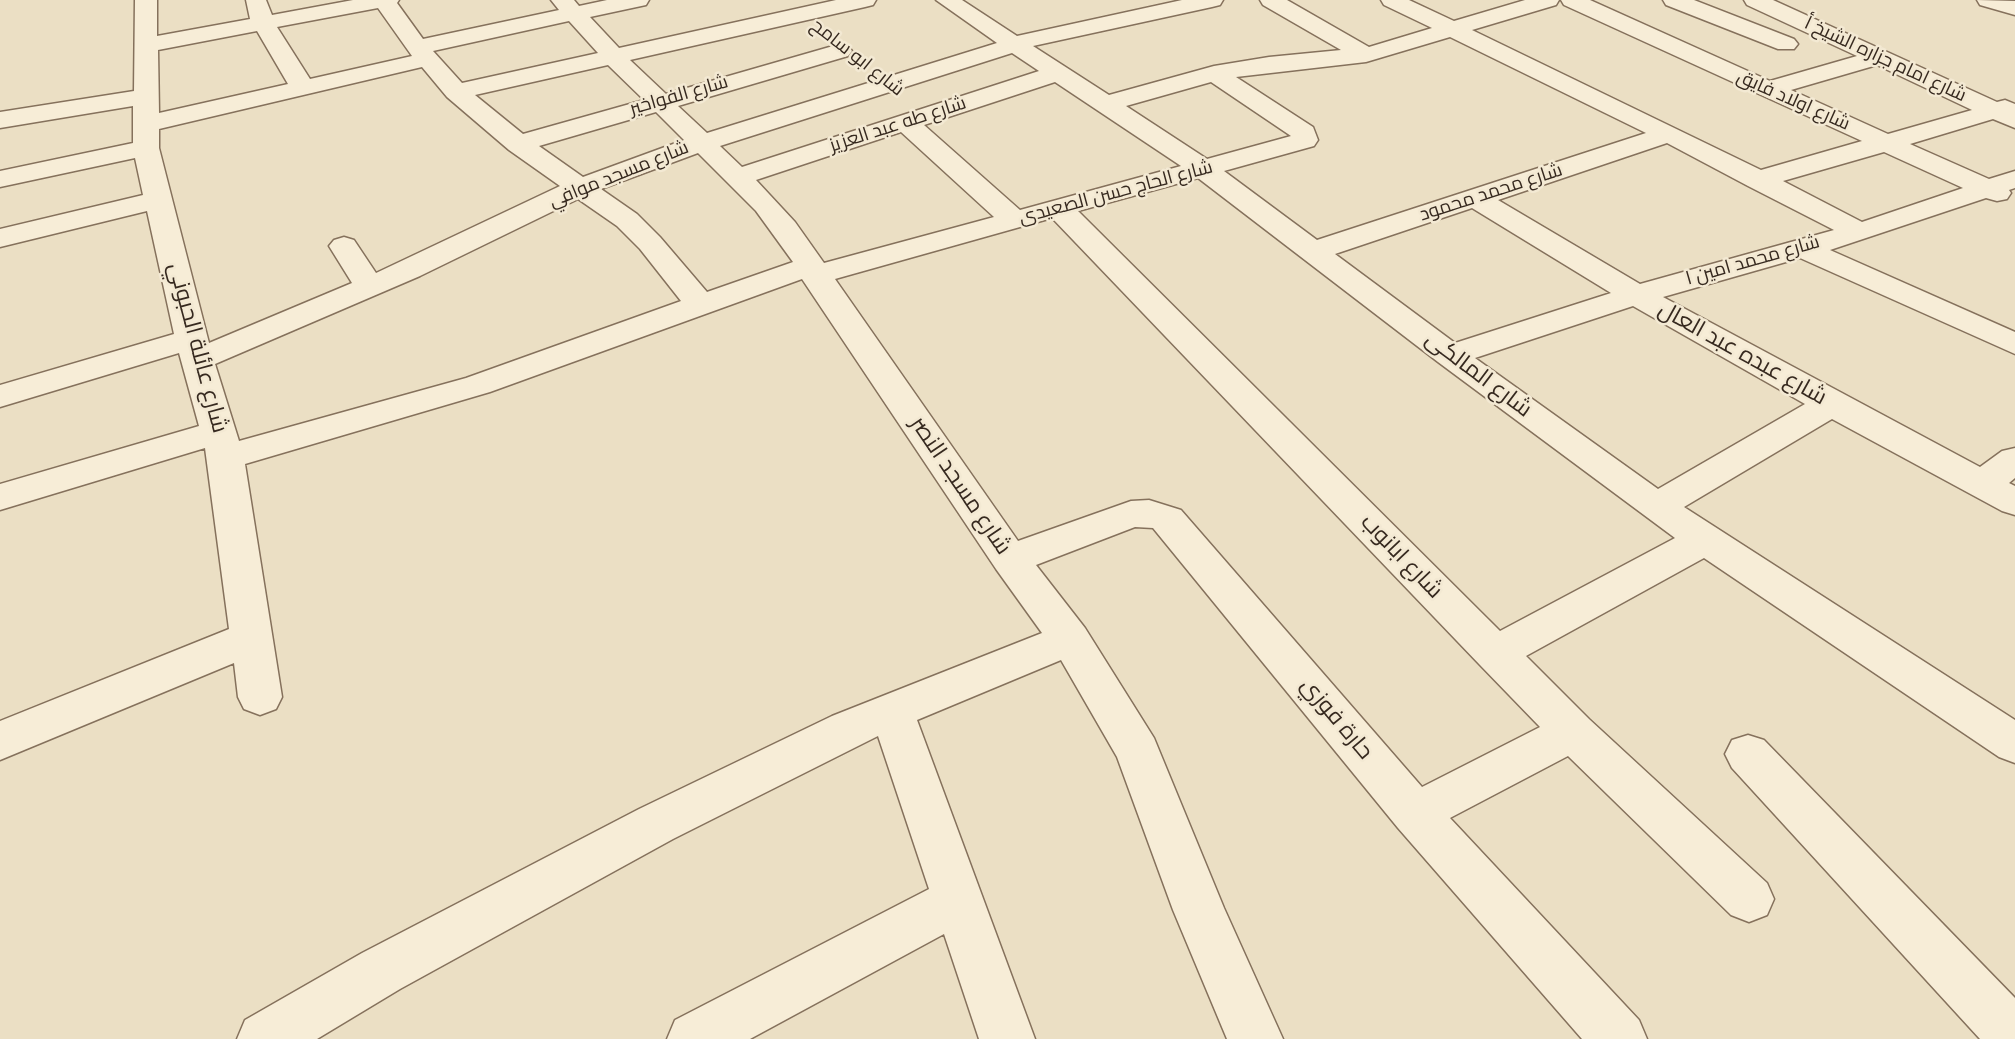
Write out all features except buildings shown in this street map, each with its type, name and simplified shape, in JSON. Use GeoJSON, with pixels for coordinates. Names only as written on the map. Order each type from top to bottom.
{"type":"FeatureCollection","features":[{"type":"Feature","properties":{"kind":"street","name":"شارع عائلة الحبوني"},"geometry":{"type":"LineString","coordinates":[[146,0],[146,123],[159,200],[195,349],[223,445],[260,697]]}},
{"type":"Feature","properties":{"kind":"street"},"geometry":{"type":"LineString","coordinates":[[256,0],[263,23],[303,88]]}},
{"type":"Feature","properties":{"kind":"street"},"geometry":{"type":"LineString","coordinates":[[146,45],[385,0],[422,53],[456,92],[518,144],[627,220],[650,243],[700,304]]}},
{"type":"Feature","properties":{"kind":"street"},"geometry":{"type":"LineString","coordinates":[[0,179],[146,123],[303,88],[568,7],[638,0]]}},
{"type":"Feature","properties":{"kind":"street"},"geometry":{"type":"LineString","coordinates":[[456,92],[614,57],[794,8],[866,0]]}},
{"type":"Feature","properties":{"kind":"street","name":"شارع المالكى"},"geometry":{"type":"LineString","coordinates":[[947,0],[1204,169],[1656,507],[2015,744]]}},
{"type":"Feature","properties":{"kind":"street","name":"شارع مسجد موافي"},"geometry":{"type":"LineString","coordinates":[[0,396],[195,349],[370,287],[580,187],[701,142],[823,104],[865,67],[1015,44],[1212,0]]}},
{"type":"Feature","properties":{"kind":"street"},"geometry":{"type":"LineString","coordinates":[[1271,0],[1366,55]]}},
{"type":"Feature","properties":{"kind":"street"},"geometry":{"type":"LineString","coordinates":[[1392,0],[1669,134],[1860,232]]}},
{"type":"Feature","properties":{"kind":"street"},"geometry":{"type":"LineString","coordinates":[[1106,104],[1214,73],[1269,64],[1366,55],[1548,0]]}},
{"type":"Feature","properties":{"kind":"street","name":"شارع اولاد فايق"},"geometry":{"type":"LineString","coordinates":[[1572,0],[2015,201]]}},
{"type":"Feature","properties":{"kind":"street"},"geometry":{"type":"LineString","coordinates":[[1674,0],[1786,44]]}},
{"type":"Feature","properties":{"kind":"street","name":"شارع امام جزاره الشيخ أ"},"geometry":{"type":"LineString","coordinates":[[1755,0],[2008,112]]}},
{"type":"Feature","properties":{"kind":"street"},"geometry":{"type":"LineString","coordinates":[[1988,0],[2015,8]]}},
{"type":"Feature","properties":{"kind":"street","name":"شارع مسجد النصر"},"geometry":{"type":"LineString","coordinates":[[568,7],[658,102],[738,177],[785,228],[1010,559],[1070,639],[1139,752],[1199,909],[1255,1039]]}},
{"type":"Feature","properties":{"kind":"street","name":"شارع ابو سامح"},"geometry":{"type":"LineString","coordinates":[[794,8],[865,67],[918,118],[1016,221]]}},
{"type":"Feature","properties":{"kind":"street"},"geometry":{"type":"LineString","coordinates":[[1719,67],[1824,32]]}},
{"type":"Feature","properties":{"kind":"street"},"geometry":{"type":"LineString","coordinates":[[1767,89],[1880,57]]}},
{"type":"Feature","properties":{"kind":"street","name":"شارع الفواخير"},"geometry":{"type":"LineString","coordinates":[[518,144],[779,68],[865,67]]}},
{"type":"Feature","properties":{"kind":"street"},"geometry":{"type":"LineString","coordinates":[[779,68],[861,137]]}},
{"type":"Feature","properties":{"kind":"street","name":"شارع طه عبد العزيز"},"geometry":{"type":"LineString","coordinates":[[738,177],[1058,72]]}},
{"type":"Feature","properties":{"kind":"street","name":"شارع الحاج حسن الصعيدى"},"geometry":{"type":"LineString","coordinates":[[0,497],[478,385],[556,359],[700,304],[812,270],[1016,221],[1302,142],[1306,138],[1304,133],[1214,73]]}},
{"type":"Feature","properties":{"kind":"street"},"geometry":{"type":"LineString","coordinates":[[1758,180],[1884,142],[2008,112]]}},
{"type":"Feature","properties":{"kind":"street"},"geometry":{"type":"LineString","coordinates":[[0,120],[146,123]]}},
{"type":"Feature","properties":{"kind":"street","name":"شارع محمد محمود"},"geometry":{"type":"LineString","coordinates":[[1314,251],[1669,134]]}},
{"type":"Feature","properties":{"kind":"street","name":"شارع محمد امين ا"},"geometry":{"type":"LineString","coordinates":[[1450,355],[1636,295],[1860,232],[2015,179]]}},
{"type":"Feature","properties":{"kind":"street","name":"شارع عبده عبد العال"},"geometry":{"type":"LineString","coordinates":[[1475,198],[1636,295],[1831,404],[2015,502]]}},
{"type":"Feature","properties":{"kind":"street"},"geometry":{"type":"LineString","coordinates":[[0,238],[159,200]]}},
{"type":"Feature","properties":{"kind":"street","name":"شارع ابانوب"},"geometry":{"type":"LineString","coordinates":[[1059,209],[1573,732],[1749,899]]}},
{"type":"Feature","properties":{"kind":"street"},"geometry":{"type":"LineString","coordinates":[[344,246],[370,287]]}},
{"type":"Feature","properties":{"kind":"street"},"geometry":{"type":"LineString","coordinates":[[1799,247],[2015,344]]}},
{"type":"Feature","properties":{"kind":"street"},"geometry":{"type":"LineString","coordinates":[[1656,507],[1831,404]]}},
{"type":"Feature","properties":{"kind":"street"},"geometry":{"type":"LineString","coordinates":[[1982,484],[2015,460]]}},
{"type":"Feature","properties":{"kind":"street","name":"حارة فوزي"},"geometry":{"type":"LineString","coordinates":[[1010,559],[1131,514],[1149,513],[1167,520],[1415,813],[1619,1039]]}},
{"type":"Feature","properties":{"kind":"street"},"geometry":{"type":"LineString","coordinates":[[1495,653],[1706,540]]}},
{"type":"Feature","properties":{"kind":"street"},"geometry":{"type":"LineString","coordinates":[[0,741],[252,637]]}},
{"type":"Feature","properties":{"kind":"street"},"geometry":{"type":"LineString","coordinates":[[265,1039],[381,971],[644,830],[891,710],[1070,639]]}},
{"type":"Feature","properties":{"kind":"street"},"geometry":{"type":"LineString","coordinates":[[891,710],[1007,1039]]}},
{"type":"Feature","properties":{"kind":"street"},"geometry":{"type":"LineString","coordinates":[[1415,813],[1573,732]]}},
{"type":"Feature","properties":{"kind":"street"},"geometry":{"type":"LineString","coordinates":[[1748,754],[2015,1037]]}},
{"type":"Feature","properties":{"kind":"street"},"geometry":{"type":"LineString","coordinates":[[695,1039],[958,901]]}}]}
